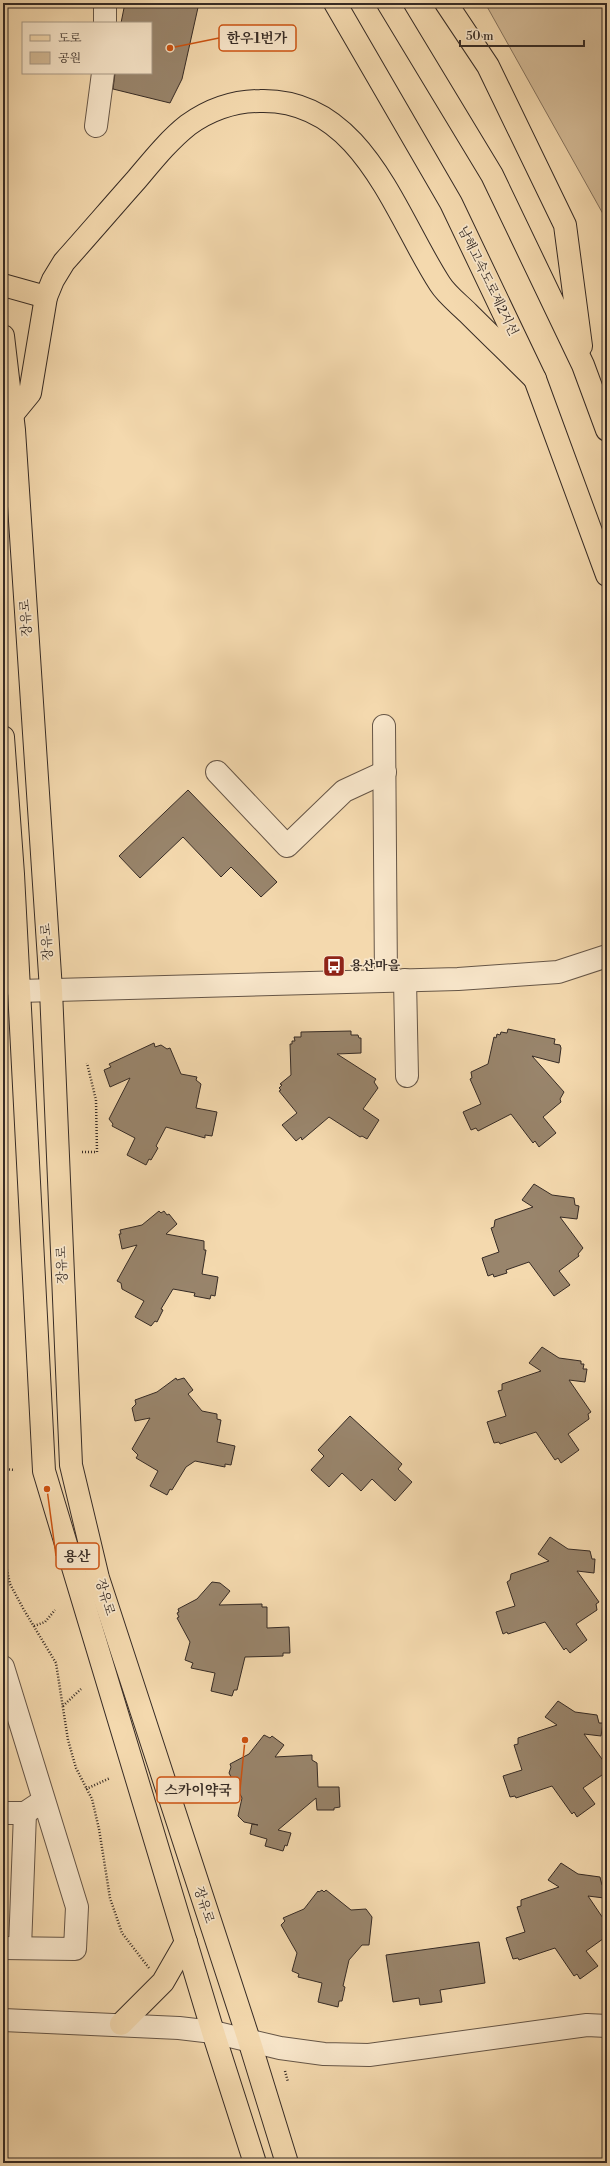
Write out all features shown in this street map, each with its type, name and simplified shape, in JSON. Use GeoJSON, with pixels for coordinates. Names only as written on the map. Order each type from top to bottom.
{"type":"FeatureCollection","features":[{"type":"Feature","properties":{"kind":"main road","name":"남해고속도로제2지선"},"geometry":{"type":"LineString","coordinates":[[335,3],[451,203],[535,379],[607,574]]}},
{"type":"Feature","properties":{"kind":"main road"},"geometry":{"type":"LineString","coordinates":[[388,3],[492,175],[583,365],[607,430]]}},
{"type":"Feature","properties":{"kind":"main road"},"geometry":{"type":"LineString","coordinates":[[446,3],[488,66],[566,225],[583,365]]}},
{"type":"Feature","properties":{"kind":"main road"},"geometry":{"type":"LineString","coordinates":[[12,415],[30,393],[46,297],[53,280],[64,262],[168,143],[189,125],[215,110],[236,103],[270,100],[299,106],[325,118],[345,133],[363,153],[379,178],[441,286],[535,379]]}},
{"type":"Feature","properties":{"kind":"main road"},"geometry":{"type":"LineString","coordinates":[[3,285],[46,297]]}},
{"type":"Feature","properties":{"kind":"main road","name":"장유로"},"geometry":{"type":"LineString","coordinates":[[3,336],[12,415],[51,990],[71,1465],[98,1578],[250,2040],[287,2163]]}},
{"type":"Feature","properties":{"kind":"main road","name":"장유로"},"geometry":{"type":"LineString","coordinates":[[3,737],[19,991],[44,1471],[213,2032],[256,2163]]}},
{"type":"Feature","properties":{"kind":"main road"},"geometry":{"type":"LineString","coordinates":[[121,2024],[163,1982],[186,1942]]}},
{"type":"Feature","properties":{"kind":"street"},"geometry":{"type":"LineString","coordinates":[[105,3],[105,22]]}},
{"type":"Feature","properties":{"kind":"street"},"geometry":{"type":"LineString","coordinates":[[96,126],[103,74]]}},
{"type":"Feature","properties":{"kind":"street"},"geometry":{"type":"LineString","coordinates":[[384,726],[395,980],[407,1076]]}},
{"type":"Feature","properties":{"kind":"street"},"geometry":{"type":"LineString","coordinates":[[217,772],[287,846],[344,791],[385,772]]}},
{"type":"Feature","properties":{"kind":"street"},"geometry":{"type":"LineString","coordinates":[[19,991],[458,979],[558,972],[607,956]]}},
{"type":"Feature","properties":{"kind":"street"},"geometry":{"type":"LineString","coordinates":[[3,1667],[77,1907],[75,1949],[12,1948],[25,1813]]}},
{"type":"Feature","properties":{"kind":"street"},"geometry":{"type":"LineString","coordinates":[[3,1813],[25,1813],[44,1800]]}},
{"type":"Feature","properties":{"kind":"street"},"geometry":{"type":"LineString","coordinates":[[3,2020],[121,2024],[213,2032],[280,2048],[324,2054],[369,2055],[587,2025],[607,2026]]}},
{"type":"Feature","properties":{"kind":"path"},"geometry":{"type":"LineString","coordinates":[[82,1152],[97,1152],[96,1100],[87,1063]]}},
{"type":"Feature","properties":{"kind":"path"},"geometry":{"type":"LineString","coordinates":[[3,1469],[15,1470]]}},
{"type":"Feature","properties":{"kind":"path"},"geometry":{"type":"LineString","coordinates":[[3,1552],[10,1584],[56,1663],[68,1740],[76,1768],[92,1799],[99,1829],[110,1898],[122,1933],[154,1974]]}},
{"type":"Feature","properties":{"kind":"path"},"geometry":{"type":"LineString","coordinates":[[34,1626],[45,1622],[55,1610]]}},
{"type":"Feature","properties":{"kind":"path"},"geometry":{"type":"LineString","coordinates":[[63,1706],[81,1689]]}},
{"type":"Feature","properties":{"kind":"path"},"geometry":{"type":"LineString","coordinates":[[86,1789],[110,1778]]}},
{"type":"Feature","properties":{"kind":"path"},"geometry":{"type":"LineString","coordinates":[[285,2071],[288,2082]]}},
{"type":"Feature","properties":{"kind":"green space"},"geometry":{"type":"Polygon","coordinates":[[[485,3],[607,3],[607,221],[485,3]]]}},
{"type":"Feature","properties":{"kind":"building"},"geometry":{"type":"Polygon","coordinates":[[[125,3],[199,3],[182,79],[170,103],[113,89],[115,74],[152,74],[152,22],[121,22],[125,3]]]}},
{"type":"Feature","properties":{"kind":"building"},"geometry":{"type":"Polygon","coordinates":[[[188,790],[277,882],[261,897],[231,867],[221,877],[183,837],[140,878],[119,856],[188,790]]]}},
{"type":"Feature","properties":{"kind":"building"},"geometry":{"type":"Polygon","coordinates":[[[508,1029],[555,1039],[554,1044],[560,1045],[561,1048],[559,1063],[532,1056],[564,1092],[560,1099],[561,1102],[543,1117],[556,1133],[539,1147],[535,1141],[533,1143],[511,1114],[478,1131],[476,1128],[471,1130],[463,1112],[481,1104],[470,1079],[472,1078],[471,1072],[488,1064],[494,1037],[496,1038],[497,1034],[500,1035],[501,1032],[507,1033],[508,1029]]]}},
{"type":"Feature","properties":{"kind":"building"},"geometry":{"type":"Polygon","coordinates":[[[351,1031],[351,1035],[358,1035],[359,1038],[361,1038],[361,1053],[337,1054],[376,1079],[374,1082],[378,1088],[363,1109],[379,1120],[367,1139],[362,1136],[360,1137],[329,1117],[302,1140],[301,1137],[296,1141],[282,1125],[297,1113],[279,1091],[281,1090],[279,1088],[282,1085],[280,1084],[291,1075],[290,1044],[292,1044],[292,1041],[295,1041],[294,1037],[301,1037],[301,1032],[351,1031]]]}},
{"type":"Feature","properties":{"kind":"building"},"geometry":{"type":"Polygon","coordinates":[[[154,1043],[155,1047],[161,1045],[167,1049],[170,1048],[181,1074],[197,1077],[196,1080],[201,1084],[196,1108],[217,1112],[212,1136],[205,1135],[205,1138],[166,1127],[156,1146],[158,1148],[151,1160],[149,1159],[146,1165],[127,1155],[135,1138],[112,1126],[113,1124],[109,1119],[130,1078],[110,1087],[104,1070],[111,1067],[109,1064],[154,1043]]]}},
{"type":"Feature","properties":{"kind":"building"},"geometry":{"type":"Polygon","coordinates":[[[534,1184],[552,1195],[574,1198],[575,1205],[579,1206],[577,1219],[560,1217],[583,1248],[578,1254],[579,1256],[559,1271],[570,1285],[554,1296],[529,1262],[506,1270],[507,1273],[494,1277],[493,1274],[488,1276],[482,1258],[499,1252],[491,1228],[494,1227],[495,1220],[533,1207],[522,1200],[534,1184]]]}},
{"type":"Feature","properties":{"kind":"building"},"geometry":{"type":"Polygon","coordinates":[[[159,1211],[161,1213],[164,1211],[167,1215],[169,1214],[177,1224],[166,1234],[204,1241],[204,1250],[206,1250],[202,1274],[218,1277],[215,1296],[211,1295],[210,1299],[194,1296],[195,1293],[173,1289],[161,1309],[163,1310],[157,1322],[155,1321],[151,1326],[135,1317],[144,1301],[122,1289],[121,1283],[117,1281],[137,1245],[122,1249],[119,1234],[121,1234],[120,1230],[142,1225],[159,1211]]]}},
{"type":"Feature","properties":{"kind":"building"},"geometry":{"type":"Polygon","coordinates":[[[542,1347],[559,1358],[581,1361],[581,1364],[584,1364],[583,1369],[587,1369],[585,1382],[569,1380],[591,1412],[588,1414],[589,1419],[568,1434],[579,1450],[561,1463],[558,1458],[555,1460],[536,1432],[500,1444],[499,1442],[494,1443],[487,1422],[506,1416],[498,1391],[502,1390],[502,1384],[541,1371],[529,1363],[542,1347]]]}},
{"type":"Feature","properties":{"kind":"building"},"geometry":{"type":"Polygon","coordinates":[[[176,1378],[177,1380],[184,1378],[193,1390],[188,1394],[202,1411],[217,1414],[217,1419],[221,1420],[217,1442],[235,1446],[231,1465],[225,1464],[225,1467],[195,1461],[186,1467],[172,1490],[170,1489],[167,1495],[150,1486],[158,1471],[136,1458],[138,1455],[132,1449],[150,1418],[135,1421],[132,1408],[136,1404],[135,1400],[157,1392],[176,1378]]]}},
{"type":"Feature","properties":{"kind":"building"},"geometry":{"type":"Polygon","coordinates":[[[350,1416],[402,1464],[398,1469],[412,1482],[395,1501],[372,1479],[361,1491],[342,1473],[329,1487],[311,1470],[324,1456],[318,1450],[350,1416]]]}},
{"type":"Feature","properties":{"kind":"building"},"geometry":{"type":"Polygon","coordinates":[[[550,1537],[568,1549],[590,1551],[592,1559],[595,1559],[594,1573],[577,1571],[599,1602],[596,1604],[597,1610],[576,1624],[587,1640],[570,1653],[566,1648],[564,1650],[545,1622],[508,1634],[507,1632],[503,1634],[496,1612],[515,1606],[507,1582],[510,1580],[511,1574],[549,1561],[538,1554],[550,1537]]]}},
{"type":"Feature","properties":{"kind":"building"},"geometry":{"type":"Polygon","coordinates":[[[212,1582],[220,1583],[230,1591],[219,1605],[262,1604],[262,1607],[267,1607],[267,1628],[289,1627],[290,1653],[283,1653],[283,1656],[245,1657],[237,1690],[234,1690],[232,1696],[211,1691],[215,1673],[191,1668],[193,1663],[185,1660],[190,1642],[177,1618],[179,1617],[177,1613],[179,1612],[178,1609],[197,1599],[212,1582]]]}},
{"type":"Feature","properties":{"kind":"building"},"geometry":{"type":"Polygon","coordinates":[[[558,1701],[575,1712],[597,1715],[599,1723],[603,1723],[601,1736],[584,1734],[607,1766],[604,1768],[605,1773],[583,1788],[595,1804],[577,1817],[574,1812],[572,1814],[552,1786],[516,1798],[515,1796],[510,1797],[503,1776],[522,1770],[514,1745],[518,1744],[518,1738],[557,1725],[545,1717],[558,1701]]]}},
{"type":"Feature","properties":{"kind":"building"},"geometry":{"type":"Polygon","coordinates":[[[264,1735],[270,1738],[272,1736],[284,1745],[275,1757],[312,1755],[312,1760],[317,1763],[318,1787],[339,1787],[340,1807],[334,1808],[334,1810],[317,1810],[316,1798],[278,1830],[291,1833],[287,1846],[285,1845],[283,1851],[265,1846],[267,1839],[250,1834],[252,1824],[258,1825],[244,1822],[238,1816],[242,1798],[229,1773],[231,1767],[230,1764],[249,1754],[264,1735]]]}},
{"type":"Feature","properties":{"kind":"building"},"geometry":{"type":"Polygon","coordinates":[[[561,1863],[578,1874],[600,1877],[602,1885],[606,1885],[604,1898],[588,1896],[607,1924],[607,1936],[586,1951],[598,1966],[580,1979],[577,1974],[574,1976],[555,1948],[519,1960],[518,1958],[513,1959],[506,1938],[525,1932],[517,1907],[521,1906],[521,1900],[559,1887],[548,1880],[561,1863]]]}},
{"type":"Feature","properties":{"kind":"building"},"geometry":{"type":"Polygon","coordinates":[[[322,1890],[324,1892],[326,1890],[351,1910],[366,1909],[372,1917],[369,1945],[362,1945],[349,1960],[343,1986],[345,1987],[342,2001],[339,2001],[338,2007],[318,2002],[322,1983],[298,1977],[299,1974],[292,1971],[297,1953],[281,1925],[285,1921],[283,1918],[304,1909],[318,1891],[319,1892],[322,1890]]]}},
{"type":"Feature","properties":{"kind":"building"},"geometry":{"type":"Polygon","coordinates":[[[479,1942],[485,1983],[440,1990],[442,2002],[420,2005],[419,1998],[393,2002],[386,1955],[479,1942]]]}},
{"type":"Feature","properties":{"kind":"place","name":"한우1번가"},"geometry":{"type":"Point","coordinates":[170,48]}},
{"type":"Feature","properties":{"kind":"place","name":"용산마을"},"geometry":{"type":"Point","coordinates":[334,966]}},
{"type":"Feature","properties":{"kind":"place","name":"용산"},"geometry":{"type":"Point","coordinates":[47,1489]}},
{"type":"Feature","properties":{"kind":"place","name":"스카이약국"},"geometry":{"type":"Point","coordinates":[245,1740]}}]}
